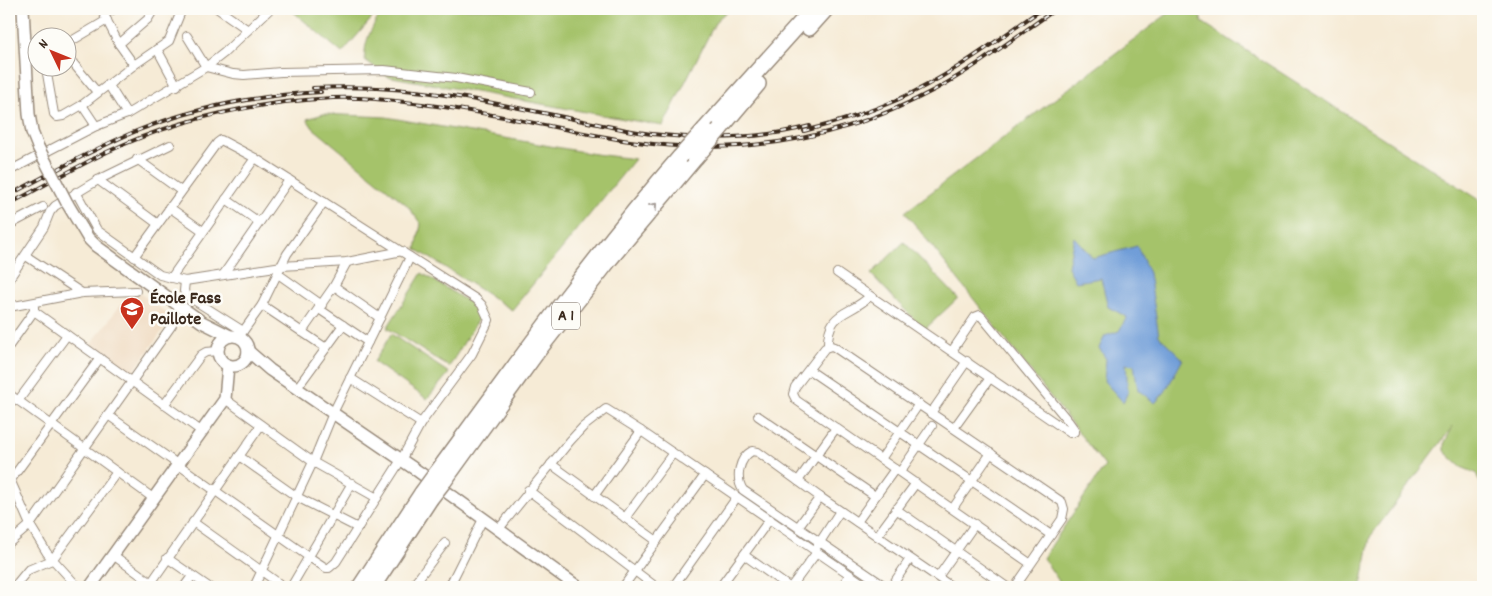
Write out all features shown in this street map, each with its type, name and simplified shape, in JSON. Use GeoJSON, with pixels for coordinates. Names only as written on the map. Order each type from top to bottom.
{"type":"FeatureCollection","features":[{"type":"Feature","properties":{"kind":"highway","name":"A 1"},"geometry":{"type":"LineString","coordinates":[[688,157],[705,129],[813,9]]}},
{"type":"Feature","properties":{"kind":"highway","name":"A 1"},"geometry":{"type":"LineString","coordinates":[[360,587],[562,303],[642,201],[720,128],[778,60],[826,9]]}},
{"type":"Feature","properties":{"kind":"highway","name":"A 1"},"geometry":{"type":"LineString","coordinates":[[372,587],[426,496]]}},
{"type":"Feature","properties":{"kind":"street"},"geometry":{"type":"LineString","coordinates":[[23,9],[29,114],[32,132],[67,203],[88,238],[96,246],[202,322],[237,335]]}},
{"type":"Feature","properties":{"kind":"street"},"geometry":{"type":"LineString","coordinates":[[78,35],[104,14],[114,9]]}},
{"type":"Feature","properties":{"kind":"street"},"geometry":{"type":"LineString","coordinates":[[119,44],[148,20],[154,9]]}},
{"type":"Feature","properties":{"kind":"street"},"geometry":{"type":"LineString","coordinates":[[48,78],[54,114],[57,117],[63,116],[82,105],[134,64],[169,41],[182,9]]}},
{"type":"Feature","properties":{"kind":"street"},"geometry":{"type":"LineString","coordinates":[[218,9],[248,30]]}},
{"type":"Feature","properties":{"kind":"street"},"geometry":{"type":"LineString","coordinates":[[9,172],[96,126],[127,114],[206,68],[270,9]]}},
{"type":"Feature","properties":{"kind":"street"},"geometry":{"type":"LineString","coordinates":[[104,14],[119,44],[134,64]]}},
{"type":"Feature","properties":{"kind":"street"},"geometry":{"type":"LineString","coordinates":[[187,36],[206,68],[233,74],[384,70],[456,78],[531,92]]}},
{"type":"Feature","properties":{"kind":"street"},"geometry":{"type":"LineString","coordinates":[[157,49],[176,86]]}},
{"type":"Feature","properties":{"kind":"street"},"geometry":{"type":"LineString","coordinates":[[78,69],[98,92]]}},
{"type":"Feature","properties":{"kind":"street"},"geometry":{"type":"LineString","coordinates":[[108,84],[127,114]]}},
{"type":"Feature","properties":{"kind":"street"},"geometry":{"type":"LineString","coordinates":[[82,105],[96,126]]}},
{"type":"Feature","properties":{"kind":"street"},"geometry":{"type":"LineString","coordinates":[[108,415],[309,557],[329,568],[336,562],[401,460],[420,423],[472,354],[488,320],[482,305],[476,299],[255,158],[221,140],[181,191],[134,258]]}},
{"type":"Feature","properties":{"kind":"street"},"geometry":{"type":"LineString","coordinates":[[9,279],[26,256],[55,206],[98,180],[170,144]]}},
{"type":"Feature","properties":{"kind":"street"},"geometry":{"type":"LineString","coordinates":[[171,278],[255,158]]}},
{"type":"Feature","properties":{"kind":"street"},"geometry":{"type":"LineString","coordinates":[[138,160],[181,191]]}},
{"type":"Feature","properties":{"kind":"street"},"geometry":{"type":"LineString","coordinates":[[98,180],[158,224]]}},
{"type":"Feature","properties":{"kind":"street"},"geometry":{"type":"LineString","coordinates":[[223,275],[289,180]]}},
{"type":"Feature","properties":{"kind":"street"},"geometry":{"type":"LineString","coordinates":[[76,192],[98,230],[134,258],[160,275],[185,281],[223,275],[347,262],[402,252]]}},
{"type":"Feature","properties":{"kind":"street"},"geometry":{"type":"LineString","coordinates":[[226,199],[260,222]]}},
{"type":"Feature","properties":{"kind":"street"},"geometry":{"type":"LineString","coordinates":[[218,351],[222,341],[237,335],[262,305],[287,254],[324,202]]}},
{"type":"Feature","properties":{"kind":"street"},"geometry":{"type":"LineString","coordinates":[[9,225],[43,207]]}},
{"type":"Feature","properties":{"kind":"street"},"geometry":{"type":"LineString","coordinates":[[169,208],[204,231]]}},
{"type":"Feature","properties":{"kind":"street"},"geometry":{"type":"LineString","coordinates":[[26,256],[82,293]]}},
{"type":"Feature","properties":{"kind":"street"},"geometry":{"type":"LineString","coordinates":[[254,587],[314,462],[350,378],[410,257]]}},
{"type":"Feature","properties":{"kind":"street"},"geometry":{"type":"LineString","coordinates":[[302,332],[334,286],[347,262]]}},
{"type":"Feature","properties":{"kind":"street"},"geometry":{"type":"LineString","coordinates":[[280,270],[320,307],[368,342]]}},
{"type":"Feature","properties":{"kind":"street"},"geometry":{"type":"LineString","coordinates":[[837,273],[1070,433],[1074,432],[1074,429],[982,316],[975,317],[952,351]]}},
{"type":"Feature","properties":{"kind":"street"},"geometry":{"type":"LineString","coordinates":[[185,281],[184,291],[186,295],[237,335],[244,342],[248,351],[270,370],[401,460],[578,587]]}},
{"type":"Feature","properties":{"kind":"street"},"geometry":{"type":"LineString","coordinates":[[334,286],[380,318]]}},
{"type":"Feature","properties":{"kind":"street"},"geometry":{"type":"LineString","coordinates":[[9,307],[82,293],[136,291]]}},
{"type":"Feature","properties":{"kind":"street"},"geometry":{"type":"LineString","coordinates":[[828,346],[828,330],[839,316],[863,303],[870,296]]}},
{"type":"Feature","properties":{"kind":"street"},"geometry":{"type":"LineString","coordinates":[[9,346],[34,311],[34,302]]}},
{"type":"Feature","properties":{"kind":"street"},"geometry":{"type":"LineString","coordinates":[[262,305],[326,348]]}},
{"type":"Feature","properties":{"kind":"street"},"geometry":{"type":"LineString","coordinates":[[34,311],[201,431]]}},
{"type":"Feature","properties":{"kind":"street"},"geometry":{"type":"LineString","coordinates":[[202,322],[211,336],[222,361],[233,365],[270,370]]}},
{"type":"Feature","properties":{"kind":"street"},"geometry":{"type":"LineString","coordinates":[[9,542],[30,525],[172,325]]}},
{"type":"Feature","properties":{"kind":"street"},"geometry":{"type":"LineString","coordinates":[[298,388],[343,325]]}},
{"type":"Feature","properties":{"kind":"street"},"geometry":{"type":"LineString","coordinates":[[18,401],[67,335]]}},
{"type":"Feature","properties":{"kind":"street"},"geometry":{"type":"LineString","coordinates":[[1015,587],[1031,564],[1051,535],[1063,516],[1064,508],[1062,502],[834,347],[828,346],[822,350],[793,391],[794,397],[1031,564]]}},
{"type":"Feature","properties":{"kind":"street"},"geometry":{"type":"LineString","coordinates":[[164,405],[201,355],[206,352],[218,351]]}},
{"type":"Feature","properties":{"kind":"street"},"geometry":{"type":"LineString","coordinates":[[233,365],[244,360],[248,351]]}},
{"type":"Feature","properties":{"kind":"street"},"geometry":{"type":"LineString","coordinates":[[78,587],[52,560],[12,497],[9,479],[52,425],[100,358]]}},
{"type":"Feature","properties":{"kind":"street"},"geometry":{"type":"LineString","coordinates":[[932,413],[967,361]]}},
{"type":"Feature","properties":{"kind":"street"},"geometry":{"type":"LineString","coordinates":[[90,587],[225,399],[233,365]]}},
{"type":"Feature","properties":{"kind":"street"},"geometry":{"type":"LineString","coordinates":[[809,370],[1051,535]]}},
{"type":"Feature","properties":{"kind":"street"},"geometry":{"type":"LineString","coordinates":[[350,378],[420,423]]}},
{"type":"Feature","properties":{"kind":"street"},"geometry":{"type":"LineString","coordinates":[[954,428],[990,378]]}},
{"type":"Feature","properties":{"kind":"street"},"geometry":{"type":"LineString","coordinates":[[9,394],[153,498]]}},
{"type":"Feature","properties":{"kind":"street"},"geometry":{"type":"LineString","coordinates":[[225,399],[314,462],[377,498]]}},
{"type":"Feature","properties":{"kind":"street"},"geometry":{"type":"LineString","coordinates":[[881,459],[919,404]]}},
{"type":"Feature","properties":{"kind":"street"},"geometry":{"type":"LineString","coordinates":[[498,530],[528,490],[584,427],[606,409],[642,431],[868,587]]}},
{"type":"Feature","properties":{"kind":"street"},"geometry":{"type":"LineString","coordinates":[[758,416],[875,496]]}},
{"type":"Feature","properties":{"kind":"street"},"geometry":{"type":"LineString","coordinates":[[113,555],[154,585],[168,558],[261,425]]}},
{"type":"Feature","properties":{"kind":"street"},"geometry":{"type":"LineString","coordinates":[[857,522],[875,496],[920,445],[932,426]]}},
{"type":"Feature","properties":{"kind":"street"},"geometry":{"type":"LineString","coordinates":[[798,481],[836,428]]}},
{"type":"Feature","properties":{"kind":"street"},"geometry":{"type":"LineString","coordinates":[[594,496],[642,431]]}},
{"type":"Feature","properties":{"kind":"street"},"geometry":{"type":"LineString","coordinates":[[886,587],[743,490],[739,482],[739,470],[747,454],[752,450],[755,451],[952,587]]}},
{"type":"Feature","properties":{"kind":"street"},"geometry":{"type":"LineString","coordinates":[[624,518],[673,453]]}},
{"type":"Feature","properties":{"kind":"street"},"geometry":{"type":"LineString","coordinates":[[953,508],[991,454]]}},
{"type":"Feature","properties":{"kind":"street"},"geometry":{"type":"LineString","coordinates":[[240,456],[297,497],[358,528]]}},
{"type":"Feature","properties":{"kind":"street"},"geometry":{"type":"LineString","coordinates":[[551,464],[657,541]]}},
{"type":"Feature","properties":{"kind":"street"},"geometry":{"type":"LineString","coordinates":[[14,587],[24,573],[52,560],[117,472]]}},
{"type":"Feature","properties":{"kind":"street"},"geometry":{"type":"LineString","coordinates":[[623,587],[705,475]]}},
{"type":"Feature","properties":{"kind":"street"},"geometry":{"type":"LineString","coordinates":[[291,587],[352,483]]}},
{"type":"Feature","properties":{"kind":"street"},"geometry":{"type":"LineString","coordinates":[[876,536],[916,483]]}},
{"type":"Feature","properties":{"kind":"street"},"geometry":{"type":"LineString","coordinates":[[528,490],[656,587]]}},
{"type":"Feature","properties":{"kind":"street"},"geometry":{"type":"LineString","coordinates":[[673,587],[737,497]]}},
{"type":"Feature","properties":{"kind":"street"},"geometry":{"type":"LineString","coordinates":[[798,527],[820,497]]}},
{"type":"Feature","properties":{"kind":"street"},"geometry":{"type":"LineString","coordinates":[[896,509],[1007,587]]}},
{"type":"Feature","properties":{"kind":"street"},"geometry":{"type":"LineString","coordinates":[[744,555],[790,587],[816,551],[840,511]]}},
{"type":"Feature","properties":{"kind":"street"},"geometry":{"type":"LineString","coordinates":[[449,587],[483,518]]}},
{"type":"Feature","properties":{"kind":"street"},"geometry":{"type":"LineString","coordinates":[[722,587],[770,519]]}},
{"type":"Feature","properties":{"kind":"street"},"geometry":{"type":"LineString","coordinates":[[193,522],[284,587]]}},
{"type":"Feature","properties":{"kind":"street"},"geometry":{"type":"LineString","coordinates":[[938,577],[975,524]]}},
{"type":"Feature","properties":{"kind":"street"},"geometry":{"type":"LineString","coordinates":[[412,587],[445,543]]}},
{"type":"Feature","properties":{"kind":"street"},"geometry":{"type":"LineString","coordinates":[[168,558],[209,587]]}},
{"type":"Feature","properties":{"kind":"street"},"geometry":{"type":"LineString","coordinates":[[891,587],[910,559]]}},
{"type":"Feature","properties":{"kind":"street"},"geometry":{"type":"LineString","coordinates":[[841,587],[850,575]]}},
{"type":"Feature","properties":{"kind":"street"},"geometry":{"type":"LineString","coordinates":[[184,587],[192,576]]}},
{"type":"Feature","properties":{"kind":"shaded area","name":"École Fass Paillote"},"geometry":{"type":"Polygon","coordinates":[[[141,294],[172,317],[132,374],[91,344],[128,295],[141,294]]]}},
{"type":"Feature","properties":{"kind":"green space"},"geometry":{"type":"Polygon","coordinates":[[[290,9],[378,9],[379,10],[342,53],[290,9]]]}},
{"type":"Feature","properties":{"kind":"green space"},"geometry":{"type":"Polygon","coordinates":[[[380,9],[729,9],[716,21],[663,126],[387,76],[365,60],[365,47],[371,30],[381,13],[380,9]]]}},
{"type":"Feature","properties":{"kind":"green space"},"geometry":{"type":"Polygon","coordinates":[[[1174,9],[1198,9],[1202,22],[1483,202],[1483,490],[1476,473],[1461,467],[1444,451],[1444,444],[1453,426],[1370,537],[1361,587],[1063,587],[1043,558],[1105,466],[905,212],[1174,9]]]}},
{"type":"Feature","properties":{"kind":"green space"},"geometry":{"type":"Polygon","coordinates":[[[323,114],[386,117],[595,154],[635,159],[512,310],[416,249],[421,224],[407,205],[313,128],[307,119],[323,114]]]}},
{"type":"Feature","properties":{"kind":"green space"},"geometry":{"type":"Polygon","coordinates":[[[904,242],[958,298],[924,330],[871,274],[904,242]]]}},
{"type":"Feature","properties":{"kind":"green space"},"geometry":{"type":"Polygon","coordinates":[[[422,273],[483,311],[449,367],[387,328],[422,273]]]}},
{"type":"Feature","properties":{"kind":"green space"},"geometry":{"type":"Polygon","coordinates":[[[391,334],[449,373],[427,399],[374,362],[391,334]]]}},
{"type":"Feature","properties":{"kind":"water"},"geometry":{"type":"Polygon","coordinates":[[[1074,237],[1093,258],[1137,246],[1149,273],[1159,336],[1183,359],[1165,392],[1155,403],[1138,390],[1134,365],[1126,364],[1128,392],[1123,402],[1104,381],[1106,359],[1099,348],[1105,336],[1119,331],[1127,317],[1108,307],[1101,278],[1076,282],[1068,267],[1074,237]]]}},
{"type":"Feature","properties":{"kind":"railway"},"geometry":{"type":"LineString","coordinates":[[804,131],[863,113],[916,91],[972,58],[1042,9]]}},
{"type":"Feature","properties":{"kind":"railway"},"geometry":{"type":"LineString","coordinates":[[9,204],[82,164],[161,130],[217,114],[275,103],[304,100],[360,98],[426,104],[488,114],[614,139],[670,145],[709,147],[749,145],[825,133],[900,107],[936,89],[967,71],[1056,9]]}},
{"type":"Feature","properties":{"kind":"railway"},"geometry":{"type":"LineString","coordinates":[[313,88],[382,88],[434,93],[505,105],[630,131],[672,136],[712,138],[752,136],[810,126]]}},
{"type":"Feature","properties":{"kind":"railway"},"geometry":{"type":"LineString","coordinates":[[9,195],[106,145],[161,122],[251,99],[321,92]]}},
{"type":"Feature","properties":{"kind":"place","name":"École Fass Paillote"},"geometry":{"type":"Point","coordinates":[132,330]}}]}
